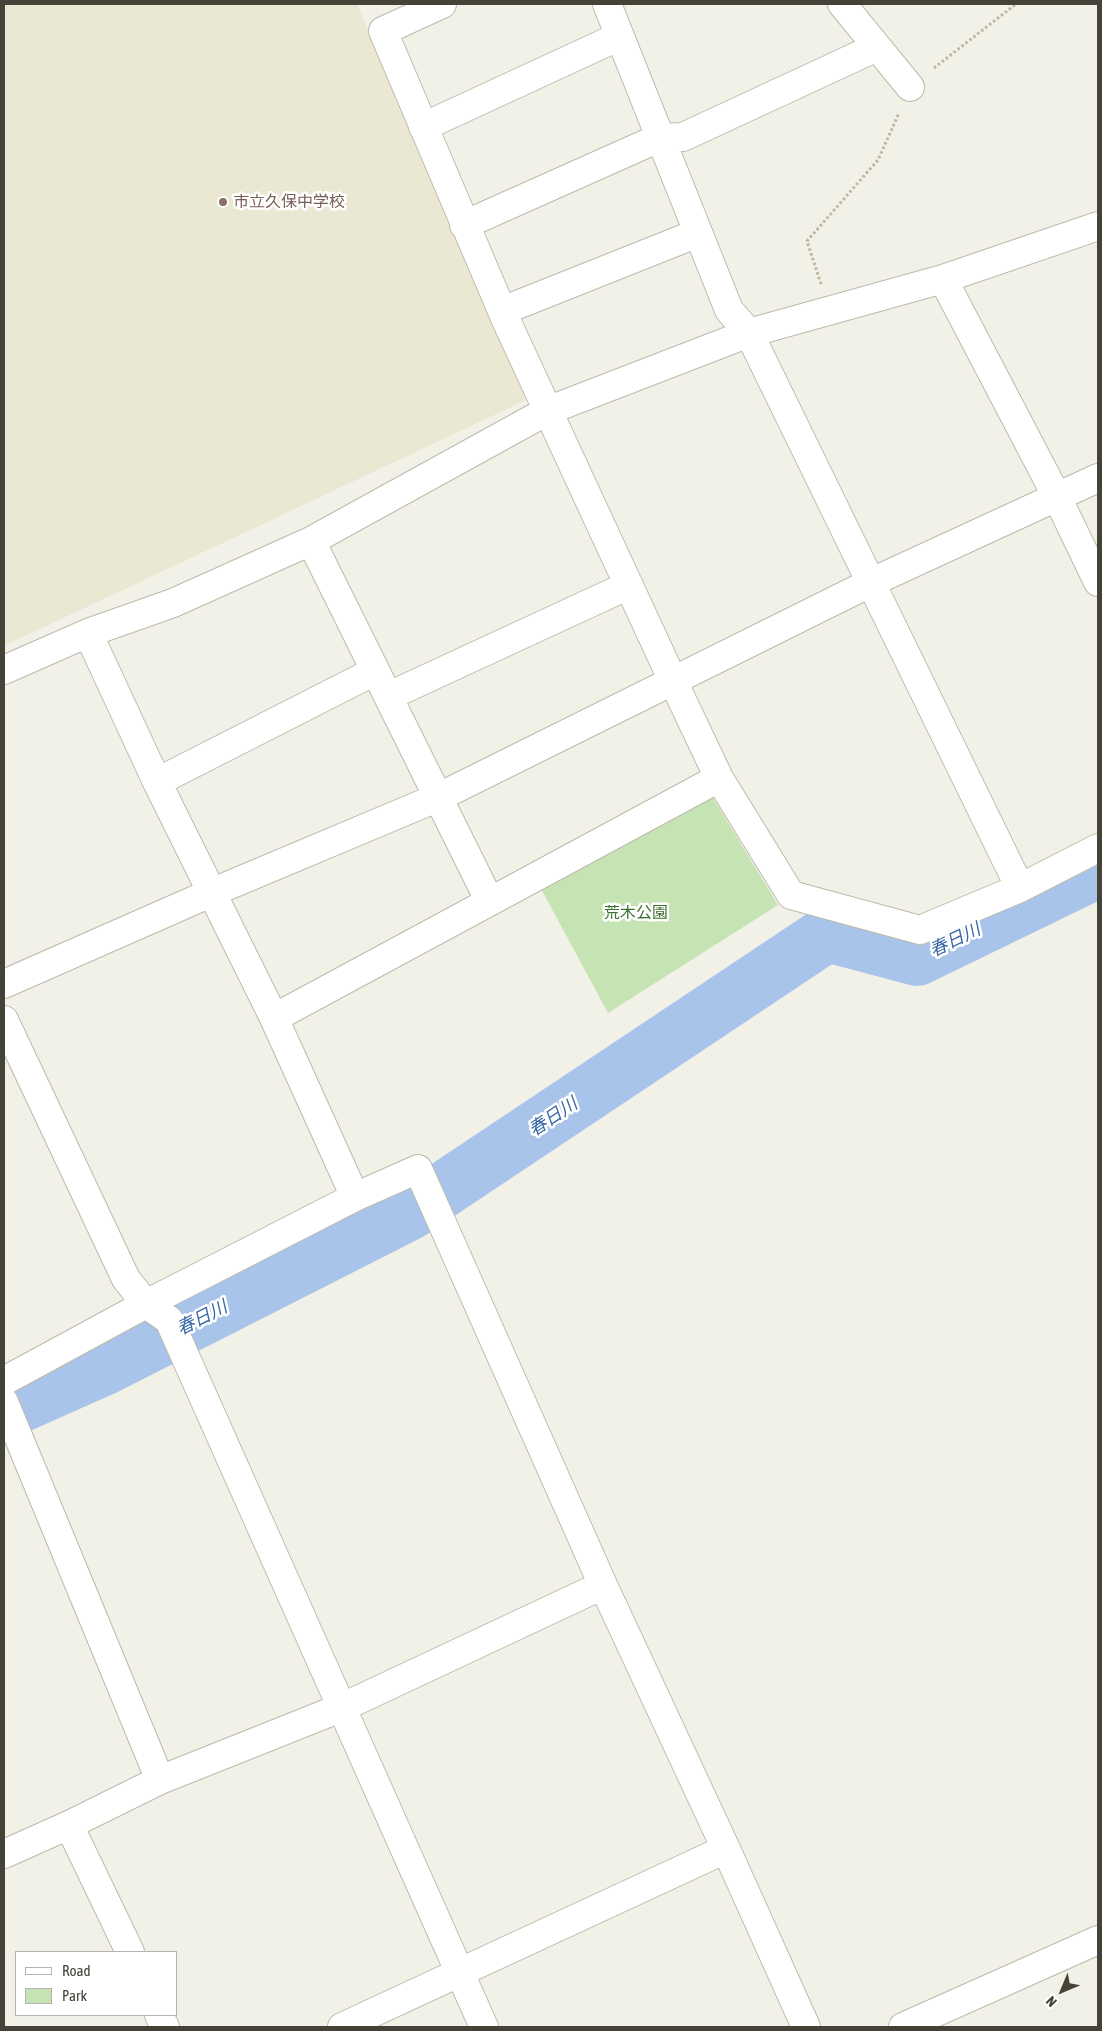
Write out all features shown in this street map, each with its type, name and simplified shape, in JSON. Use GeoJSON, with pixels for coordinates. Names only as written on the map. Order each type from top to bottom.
{"type":"FeatureCollection","features":[{"type":"Feature","properties":{"kind":"street"},"geometry":{"type":"LineString","coordinates":[[442,4],[383,31],[502,311],[673,681],[719,778],[791,895],[920,930],[1020,888],[1098,848]]}},
{"type":"Feature","properties":{"kind":"street"},"geometry":{"type":"LineString","coordinates":[[607,4],[729,310],[749,333],[1020,888]]}},
{"type":"Feature","properties":{"kind":"street"},"geometry":{"type":"LineString","coordinates":[[842,4],[910,87]]}},
{"type":"Feature","properties":{"kind":"street"},"geometry":{"type":"LineString","coordinates":[[423,127],[620,36]]}},
{"type":"Feature","properties":{"kind":"street"},"geometry":{"type":"LineString","coordinates":[[464,225],[659,138],[683,137],[877,47]]}},
{"type":"Feature","properties":{"kind":"street"},"geometry":{"type":"LineString","coordinates":[[4,670],[88,633],[173,602],[311,541],[547,411],[749,333],[943,279],[1098,226]]}},
{"type":"Feature","properties":{"kind":"street"},"geometry":{"type":"LineString","coordinates":[[502,311],[698,233]]}},
{"type":"Feature","properties":{"kind":"street"},"geometry":{"type":"LineString","coordinates":[[943,279],[1058,497],[1098,582]]}},
{"type":"Feature","properties":{"kind":"street"},"geometry":{"type":"LineString","coordinates":[[4,984],[213,892],[439,797],[872,582],[1098,478]]}},
{"type":"Feature","properties":{"kind":"street"},"geometry":{"type":"LineString","coordinates":[[311,541],[490,900]]}},
{"type":"Feature","properties":{"kind":"street"},"geometry":{"type":"LineString","coordinates":[[388,696],[629,586]]}},
{"type":"Feature","properties":{"kind":"street"},"geometry":{"type":"LineString","coordinates":[[88,633],[157,782],[274,1018],[355,1197]]}},
{"type":"Feature","properties":{"kind":"street"},"geometry":{"type":"LineString","coordinates":[[157,782],[376,671]]}},
{"type":"Feature","properties":{"kind":"street"},"geometry":{"type":"LineString","coordinates":[[274,1018],[719,778]]}},
{"type":"Feature","properties":{"kind":"street"},"geometry":{"type":"LineString","coordinates":[[4,1020],[126,1280],[146,1304],[169,1320],[484,2027]]}},
{"type":"Feature","properties":{"kind":"street"},"geometry":{"type":"LineString","coordinates":[[4,1381],[146,1304],[355,1197],[418,1169],[603,1585],[726,1849],[806,2027]]}},
{"type":"Feature","properties":{"kind":"street"},"geometry":{"type":"LineString","coordinates":[[4,1402],[160,1780]]}},
{"type":"Feature","properties":{"kind":"street"},"geometry":{"type":"LineString","coordinates":[[4,1854],[70,1825],[160,1780],[342,1706],[603,1585]]}},
{"type":"Feature","properties":{"kind":"street"},"geometry":{"type":"LineString","coordinates":[[70,1825],[130,1951]]}},
{"type":"Feature","properties":{"kind":"street"},"geometry":{"type":"LineString","coordinates":[[342,2027],[726,1849]]}},
{"type":"Feature","properties":{"kind":"street"},"geometry":{"type":"LineString","coordinates":[[903,2027],[1098,1940]]}},
{"type":"Feature","properties":{"kind":"path"},"geometry":{"type":"LineString","coordinates":[[829,310],[807,241],[878,160],[910,87],[1016,4]]}},
{"type":"Feature","properties":{"kind":"shaded area","name":"市立久保中学校"},"geometry":{"type":"Polygon","coordinates":[[[4,4],[357,4],[526,400],[4,646],[4,4]]]}},
{"type":"Feature","properties":{"kind":"green space","name":"荒木公園"},"geometry":{"type":"Polygon","coordinates":[[[710,793],[778,905],[608,1013],[539,885],[710,793]]]}},
{"type":"Feature","properties":{"kind":"waterway","name":"春日川"},"geometry":{"type":"LineString","coordinates":[[4,1412],[103,1368],[410,1212],[827,934],[917,958],[1098,870]]}},
{"type":"Feature","properties":{"kind":"place","name":"市立久保中学校"},"geometry":{"type":"Point","coordinates":[223,202]}}]}
